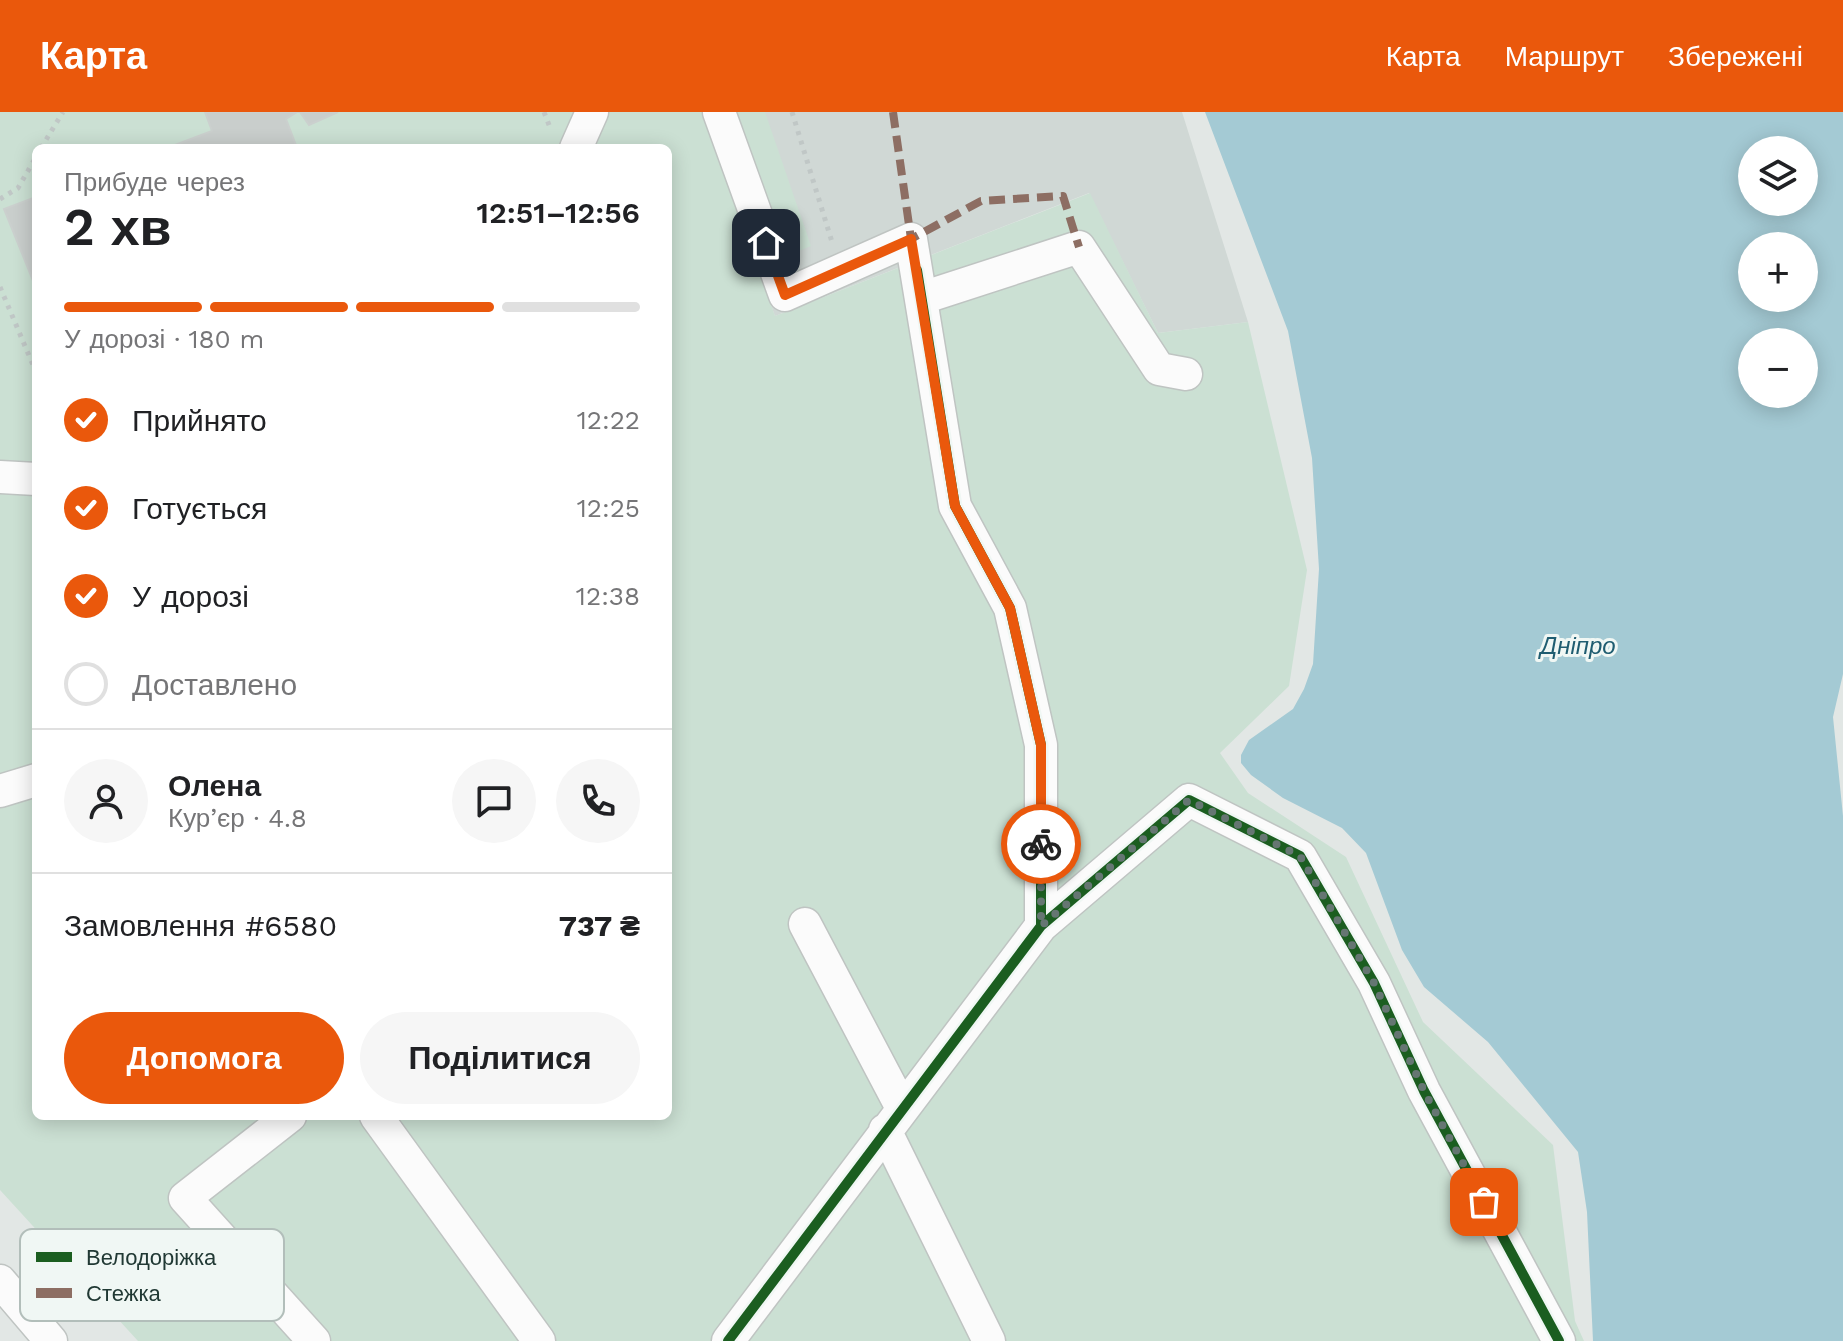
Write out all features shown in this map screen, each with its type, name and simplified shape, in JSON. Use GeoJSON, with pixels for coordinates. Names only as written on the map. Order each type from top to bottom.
{"type":"FeatureCollection","features":[{"type":"Feature","properties":{"kind":"street"},"geometry":{"type":"LineString","coordinates":[[578,144],[592,112]]}},
{"type":"Feature","properties":{"kind":"street"},"geometry":{"type":"LineString","coordinates":[[719,112],[785,295],[911,239],[955,506],[1010,608],[1041,745],[1041,926]]}},
{"type":"Feature","properties":{"kind":"street"},"geometry":{"type":"LineString","coordinates":[[919,284],[1079,247],[1159,369],[1186,374]]}},
{"type":"Feature","properties":{"kind":"street"},"geometry":{"type":"LineString","coordinates":[[0,477],[32,479]]}},
{"type":"Feature","properties":{"kind":"street"},"geometry":{"type":"LineString","coordinates":[[0,791],[32,781]]}},
{"type":"Feature","properties":{"kind":"street"},"geometry":{"type":"LineString","coordinates":[[728,1341],[1041,926],[1189,800],[1300,856],[1374,983],[1424,1091],[1559,1341]]}},
{"type":"Feature","properties":{"kind":"street"},"geometry":{"type":"LineString","coordinates":[[805,924],[894,1119],[989,1341]]}},
{"type":"Feature","properties":{"kind":"street"},"geometry":{"type":"LineString","coordinates":[[213,1229],[185,1198],[285,1120]]}},
{"type":"Feature","properties":{"kind":"street"},"geometry":{"type":"LineString","coordinates":[[379,1120],[539,1341]]}},
{"type":"Feature","properties":{"kind":"street"},"geometry":{"type":"LineString","coordinates":[[0,1281],[20,1305]]}},
{"type":"Feature","properties":{"kind":"street"},"geometry":{"type":"LineString","coordinates":[[284,1308],[314,1341]]}},
{"type":"Feature","properties":{"kind":"street"},"geometry":{"type":"LineString","coordinates":[[34,1321],[51,1341]]}},
{"type":"Feature","properties":{"kind":"path"},"geometry":{"type":"LineString","coordinates":[[43,144],[63,112]]}},
{"type":"Feature","properties":{"kind":"path"},"geometry":{"type":"LineString","coordinates":[[792,112],[841,270]]}},
{"type":"Feature","properties":{"kind":"path"},"geometry":{"type":"LineString","coordinates":[[0,199],[18,188],[32,164]]}},
{"type":"Feature","properties":{"kind":"path"},"geometry":{"type":"LineString","coordinates":[[0,287],[32,363]]}},
{"type":"Feature","properties":{"kind":"shaded area"},"geometry":{"type":"Polygon","coordinates":[[[0,112],[1182,112],[1248,322],[1158,333],[1089,193],[775,316],[758,270],[672,153],[672,144],[32,144],[0,112]]]}},
{"type":"Feature","properties":{"kind":"green space"},"geometry":{"type":"Polygon","coordinates":[[[0,112],[765,112],[811,246],[758,268],[775,316],[1090,193],[1158,333],[1248,322],[1307,570],[1289,686],[1220,753],[1248,793],[1346,857],[1423,1022],[1553,1145],[1575,1321],[1584,1341],[138,1341],[120,1321],[284,1321],[284,1229],[36,1229],[0,1190],[0,112]]]}},
{"type":"Feature","properties":{"kind":"water","name":"Дніпро"},"geometry":{"type":"Polygon","coordinates":[[[1205,112],[1843,112],[1843,674],[1833,717],[1843,816],[1843,1341],[1593,1341],[1587,1212],[1578,1152],[1488,1042],[1424,987],[1402,950],[1366,853],[1342,828],[1283,798],[1251,775],[1241,763],[1241,755],[1249,740],[1293,709],[1313,664],[1319,569],[1312,458],[1288,331],[1205,112]]]}},
{"type":"Feature","properties":{"kind":"building"},"geometry":{"type":"Polygon","coordinates":[[[205,112],[297,112],[286,119],[295,144],[178,144],[212,131],[205,112]]]}},
{"type":"Feature","properties":{"kind":"building"},"geometry":{"type":"Polygon","coordinates":[[[300,112],[338,112],[309,125],[300,112]]]}},
{"type":"Feature","properties":{"kind":"building"},"geometry":{"type":"Polygon","coordinates":[[[32,198],[32,278],[4,209],[32,198]]]}},
{"type":"Feature","properties":{"kind":"marked path"},"geometry":{"type":"LineString","coordinates":[[893,112],[911,239],[981,201],[1063,196],[1079,247]]}},
{"type":"Feature","properties":{"kind":"cycle path"},"geometry":{"type":"LineString","coordinates":[[917,270],[955,506],[1010,608],[1041,745],[1041,926]]}},
{"type":"Feature","properties":{"kind":"cycle path"},"geometry":{"type":"LineString","coordinates":[[728,1341],[1041,926],[1189,800],[1300,856],[1374,983],[1424,1091],[1559,1341]]}},
{"type":"Feature","properties":{"kind":"way so far"},"geometry":{"type":"LineString","coordinates":[[1041,844],[1041,926],[1189,800],[1300,856],[1374,983],[1424,1091],[1484,1202]]}},
{"type":"Feature","properties":{"kind":"route"},"geometry":{"type":"LineString","coordinates":[[766,243],[785,295],[911,239],[955,506],[1010,608],[1041,745],[1041,844]]}}]}
